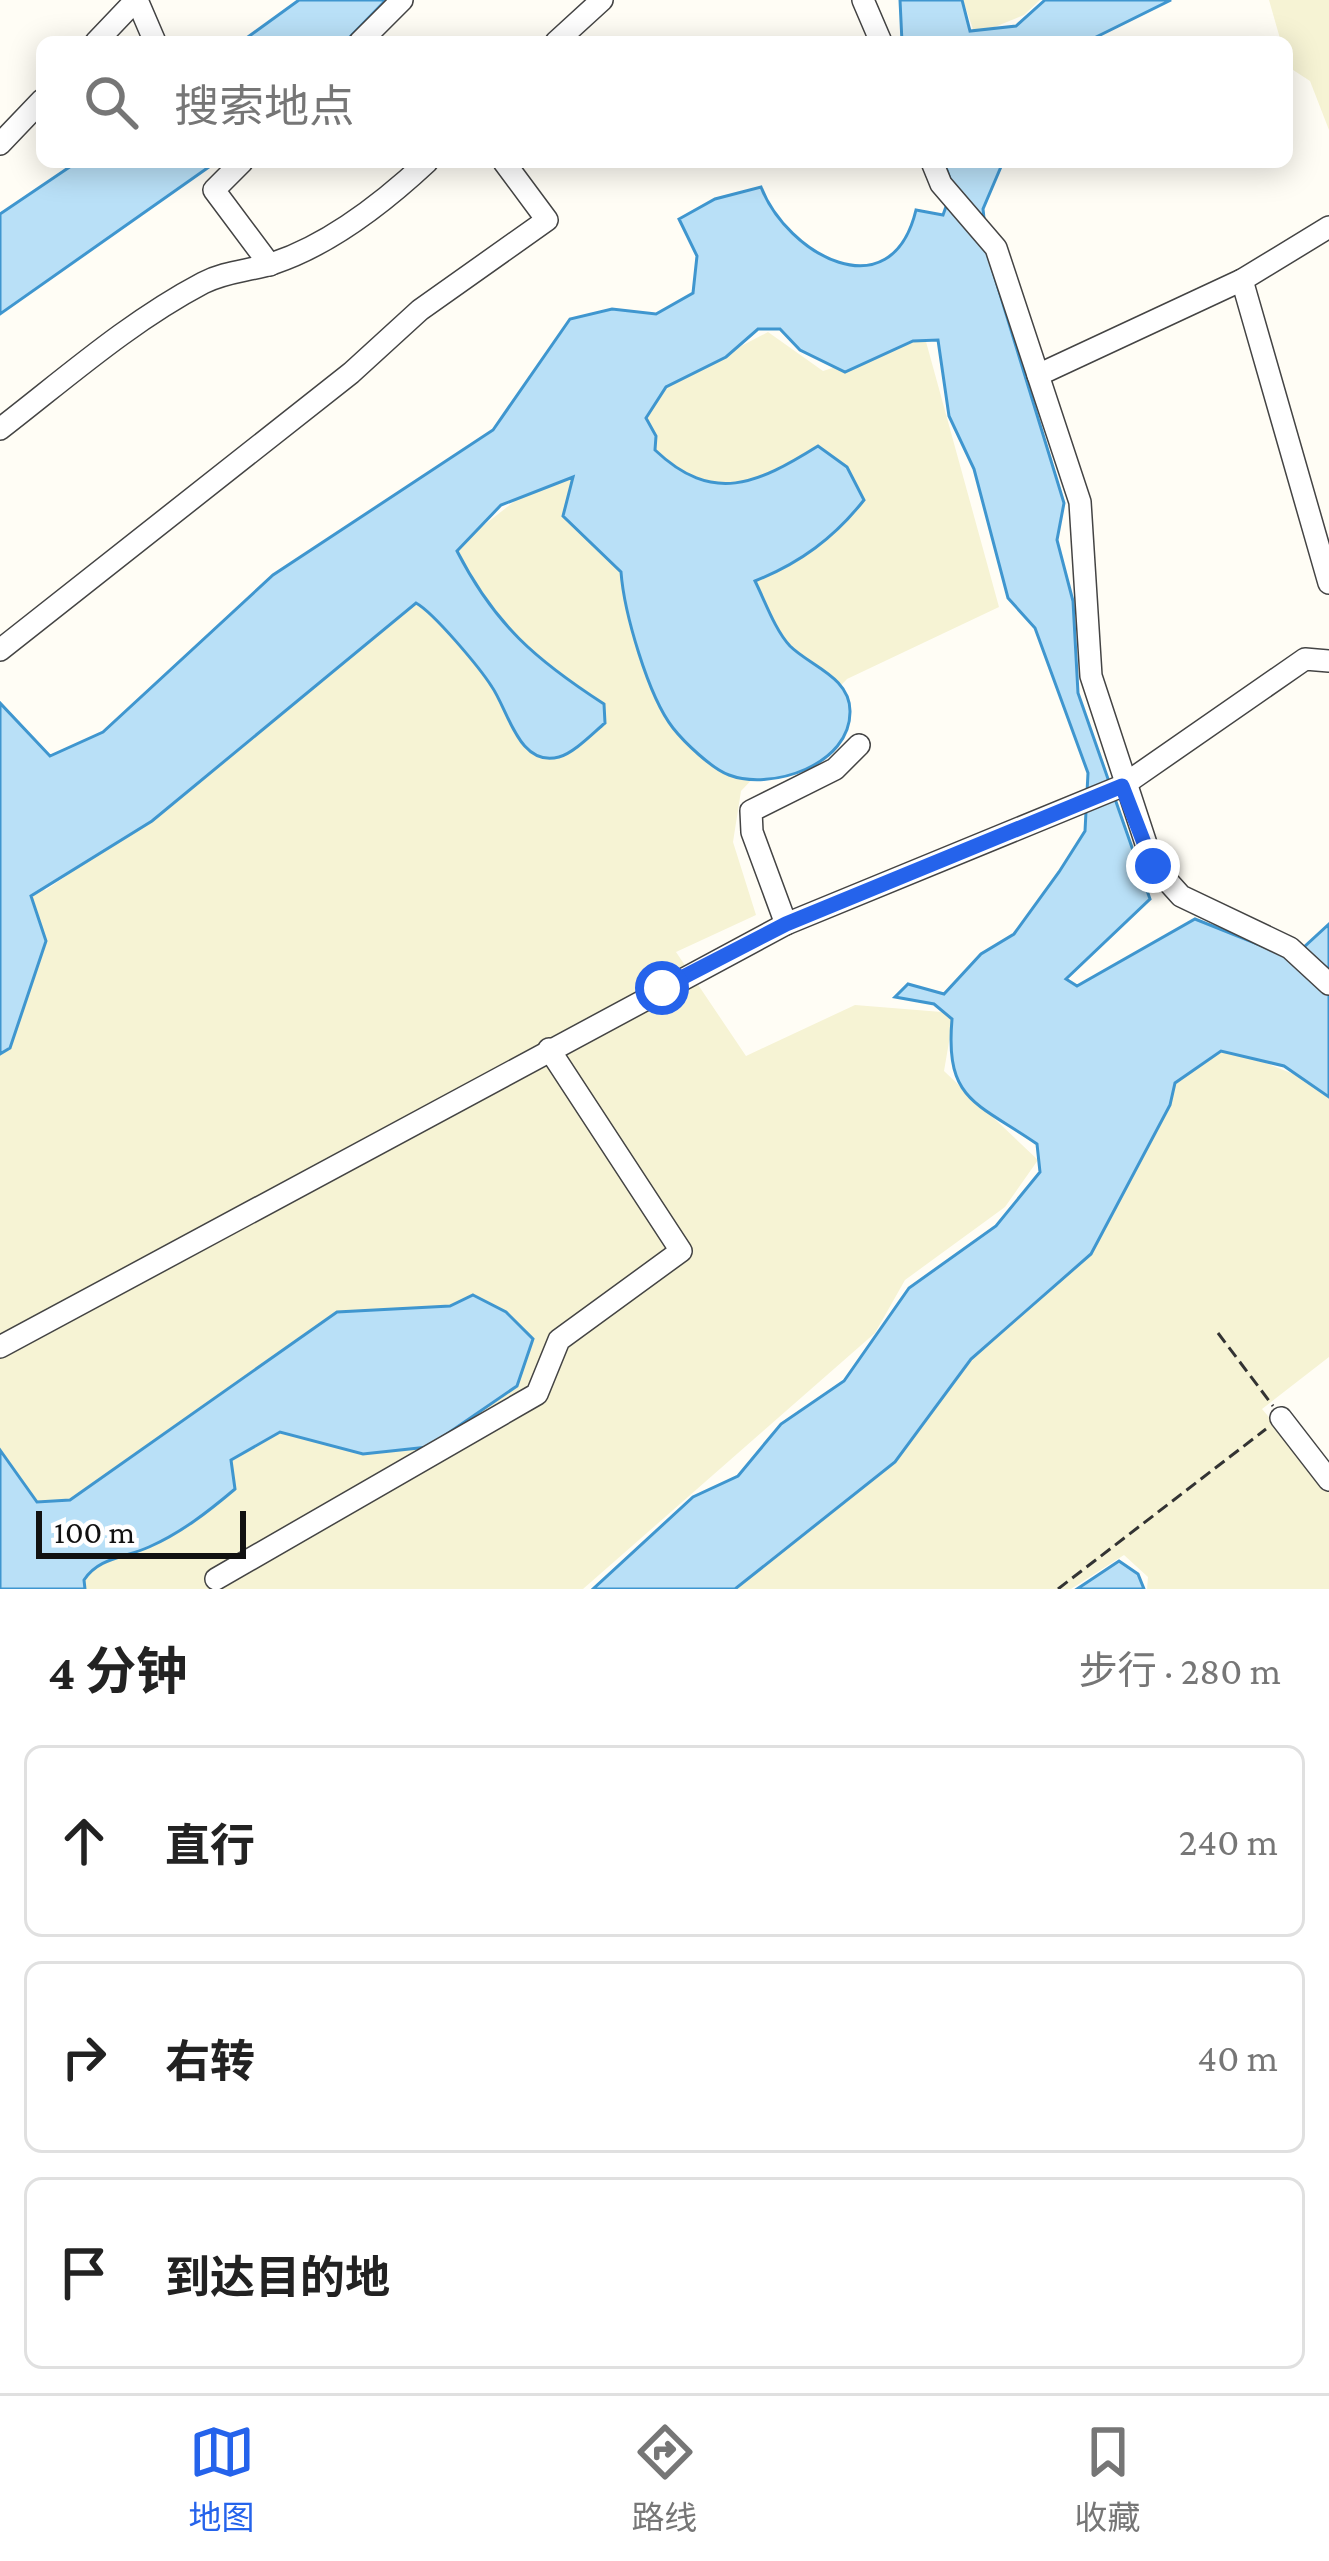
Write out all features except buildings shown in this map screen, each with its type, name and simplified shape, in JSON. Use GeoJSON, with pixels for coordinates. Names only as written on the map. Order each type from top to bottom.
{"type":"FeatureCollection","features":[{"type":"Feature","properties":{"kind":"street"},"geometry":{"type":"LineString","coordinates":[[103,36],[137,0],[152,36]]}},
{"type":"Feature","properties":{"kind":"street"},"geometry":{"type":"LineString","coordinates":[[366,36],[402,0]]}},
{"type":"Feature","properties":{"kind":"street"},"geometry":{"type":"LineString","coordinates":[[563,36],[602,0]]}},
{"type":"Feature","properties":{"kind":"street"},"geometry":{"type":"LineString","coordinates":[[863,0],[878,36]]}},
{"type":"Feature","properties":{"kind":"street"},"geometry":{"type":"LineString","coordinates":[[0,145],[36,106]]}},
{"type":"Feature","properties":{"kind":"street"},"geometry":{"type":"LineString","coordinates":[[236,168],[214,190],[270,265]]}},
{"type":"Feature","properties":{"kind":"street"},"geometry":{"type":"LineString","coordinates":[[0,429],[173,301],[241,268],[270,265],[346,226],[419,168]]}},
{"type":"Feature","properties":{"kind":"street"},"geometry":{"type":"LineString","coordinates":[[0,650],[351,373],[420,310],[547,220],[508,168]]}},
{"type":"Feature","properties":{"kind":"street"},"geometry":{"type":"LineString","coordinates":[[934,168],[941,184],[996,248],[1080,502],[1091,676],[1118,787],[1153,866],[1181,896],[1290,948],[1329,983]]}},
{"type":"Feature","properties":{"kind":"street"},"geometry":{"type":"LineString","coordinates":[[1038,374],[1242,280],[1329,227]]}},
{"type":"Feature","properties":{"kind":"street"},"geometry":{"type":"LineString","coordinates":[[1242,280],[1329,584]]}},
{"type":"Feature","properties":{"kind":"street"},"geometry":{"type":"LineString","coordinates":[[0,1347],[786,924],[1118,787],[1305,659],[1329,661]]}},
{"type":"Feature","properties":{"kind":"street"},"geometry":{"type":"LineString","coordinates":[[786,924],[752,832],[751,811],[835,769],[859,745]]}},
{"type":"Feature","properties":{"kind":"street"},"geometry":{"type":"LineString","coordinates":[[217,1579],[537,1394],[559,1340],[681,1251],[549,1049]]}},
{"type":"Feature","properties":{"kind":"street"},"geometry":{"type":"LineString","coordinates":[[1281,1418],[1329,1480]]}},
{"type":"Feature","properties":{"kind":"path"},"geometry":{"type":"LineString","coordinates":[[1058,1589],[1281,1418],[1218,1333]]}},
{"type":"Feature","properties":{"kind":"shaded area"},"geometry":{"type":"Polygon","coordinates":[[[963,0],[1040,0],[1024,15],[975,35],[963,0]]]}},
{"type":"Feature","properties":{"kind":"shaded area"},"geometry":{"type":"Polygon","coordinates":[[[1269,0],[1329,0],[1329,130],[1310,81],[1293,70],[1293,36],[1279,36],[1269,0]]]}},
{"type":"Feature","properties":{"kind":"shaded area"},"geometry":{"type":"Polygon","coordinates":[[[768,332],[823,371],[925,338],[999,607],[847,679],[741,791],[733,842],[756,915],[676,952],[746,1056],[855,1005],[954,1013],[944,1071],[1038,1160],[1005,1207],[905,1280],[875,1333],[583,1589],[78,1589],[0,1457],[0,878],[46,890],[194,787],[452,550],[656,391],[768,332]]]}},
{"type":"Feature","properties":{"kind":"shaded area"},"geometry":{"type":"Polygon","coordinates":[[[1225,1047],[1329,1088],[1329,1357],[1262,1409],[1318,1475],[1329,1468],[1329,1589],[1147,1589],[1148,1577],[1124,1555],[1071,1589],[734,1589],[870,1482],[961,1368],[1101,1235],[1164,1089],[1225,1047]]]}},
{"type":"Feature","properties":{"kind":"water"},"geometry":{"type":"Polygon","coordinates":[[[299,0],[386,0],[351,36],[249,36],[299,0]]]}},
{"type":"Feature","properties":{"kind":"water"},"geometry":{"type":"Polygon","coordinates":[[[900,0],[962,0],[970,31],[1016,26],[1045,0],[1171,0],[1098,36],[902,36],[900,0]]]}},
{"type":"Feature","properties":{"kind":"water"},"geometry":{"type":"Polygon","coordinates":[[[68,168],[207,168],[0,314],[0,214],[68,168]]]}},
{"type":"Feature","properties":{"kind":"water"},"geometry":{"type":"Polygon","coordinates":[[[946,168],[1000,168],[983,209],[988,255],[1064,503],[1057,540],[1073,601],[1078,693],[1150,899],[1066,979],[1077,986],[1195,919],[1292,958],[1329,924],[1329,1097],[1284,1066],[1221,1051],[1175,1083],[1170,1105],[1091,1254],[971,1359],[895,1462],[735,1589],[593,1589],[693,1497],[738,1476],[781,1424],[844,1381],[909,1288],[996,1226],[1040,1172],[1037,1144],[981,1108],[960,1084],[951,1046],[952,1019],[934,1004],[895,997],[908,984],[944,994],[981,954],[1014,934],[1085,831],[1088,773],[1035,628],[1008,598],[974,469],[949,416],[938,340],[913,341],[845,372],[800,350],[780,329],[758,329],[726,357],[666,387],[646,418],[656,436],[655,450],[696,478],[735,483],[755,478],[818,446],[847,467],[864,500],[815,548],[755,581],[785,639],[828,673],[848,699],[847,730],[837,746],[806,769],[766,779],[729,775],[673,728],[639,653],[621,572],[563,516],[573,477],[501,505],[457,551],[486,600],[519,639],[604,704],[605,723],[565,755],[545,758],[534,754],[516,735],[478,667],[416,603],[152,821],[31,896],[46,941],[10,1048],[0,1054],[0,703],[50,756],[103,732],[273,575],[493,430],[570,319],[612,309],[656,314],[693,293],[697,256],[679,219],[715,199],[761,187],[774,211],[815,251],[863,266],[885,259],[903,241],[916,210],[943,215],[953,187],[946,168]]]}},
{"type":"Feature","properties":{"kind":"water"},"geometry":{"type":"Polygon","coordinates":[[[473,1295],[506,1312],[533,1339],[517,1386],[428,1447],[363,1454],[280,1432],[231,1460],[235,1489],[161,1541],[97,1567],[84,1580],[85,1589],[0,1589],[0,1450],[37,1502],[70,1500],[337,1312],[450,1306],[473,1295]]]}},
{"type":"Feature","properties":{"kind":"water"},"geometry":{"type":"Polygon","coordinates":[[[1119,1561],[1138,1574],[1144,1589],[1077,1589],[1119,1561]]]}},
{"type":"Feature","properties":{"kind":"route"},"geometry":{"type":"LineString","coordinates":[[662,988],[786,924],[960,848],[1122,786],[1153,866]]}}]}
